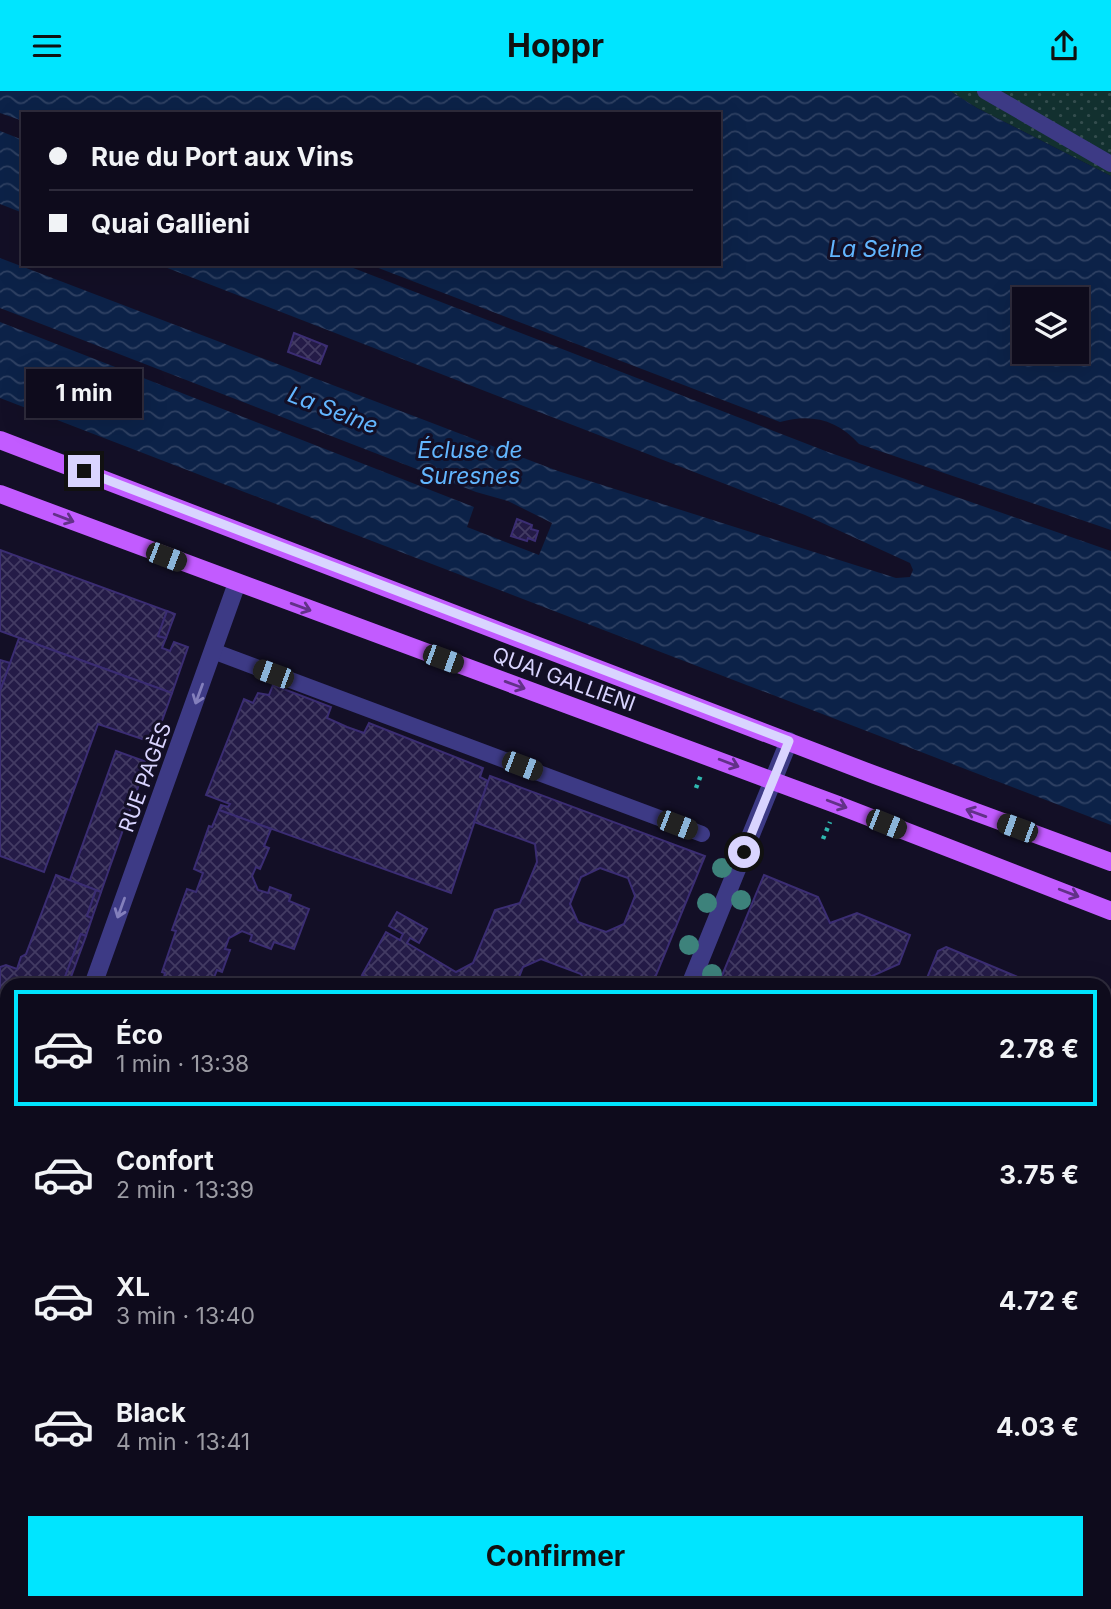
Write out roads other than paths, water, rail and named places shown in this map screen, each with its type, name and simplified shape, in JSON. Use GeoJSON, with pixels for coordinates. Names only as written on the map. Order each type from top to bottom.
{"type":"FeatureCollection","features":[{"type":"Feature","properties":{"kind":"main road","name":"QUAI GALLIENI"},"geometry":{"type":"LineString","coordinates":[[0,440],[1111,862]]}},
{"type":"Feature","properties":{"kind":"main road","name":"QUAI GALLIENI"},"geometry":{"type":"LineString","coordinates":[[0,494],[773,780],[1111,911]]}},
{"type":"Feature","properties":{"kind":"street","name":"RUE PAGÈS"},"geometry":{"type":"LineString","coordinates":[[96,978],[237,583]]}},
{"type":"Feature","properties":{"kind":"street"},"geometry":{"type":"LineString","coordinates":[[693,978],[789,741]]}},
{"type":"Feature","properties":{"kind":"lane"},"geometry":{"type":"LineString","coordinates":[[985,91],[1111,164]]}},
{"type":"Feature","properties":{"kind":"lane"},"geometry":{"type":"LineString","coordinates":[[213,651],[702,834]]}},
{"type":"Feature","properties":{"kind":"water","name":"La Seine"},"geometry":{"type":"Polygon","coordinates":[[[0,91],[950,91],[977,108],[1111,176],[1111,530],[859,444],[833,424],[802,418],[780,422],[373,266],[721,266],[721,112],[21,112],[21,120],[0,113],[0,91]]]}},
{"type":"Feature","properties":{"kind":"water"},"geometry":{"type":"Polygon","coordinates":[[[0,131],[21,139],[21,212],[0,204],[0,131]]]}},
{"type":"Feature","properties":{"kind":"water","name":"Écluse de Suresnes"},"geometry":{"type":"Polygon","coordinates":[[[0,258],[558,471],[896,578],[910,577],[913,570],[910,563],[805,515],[162,266],[348,266],[828,452],[1111,551],[1111,825],[0,398],[0,322],[474,507],[467,527],[539,555],[552,523],[508,501],[476,492],[0,308],[0,258]]]}}]}
